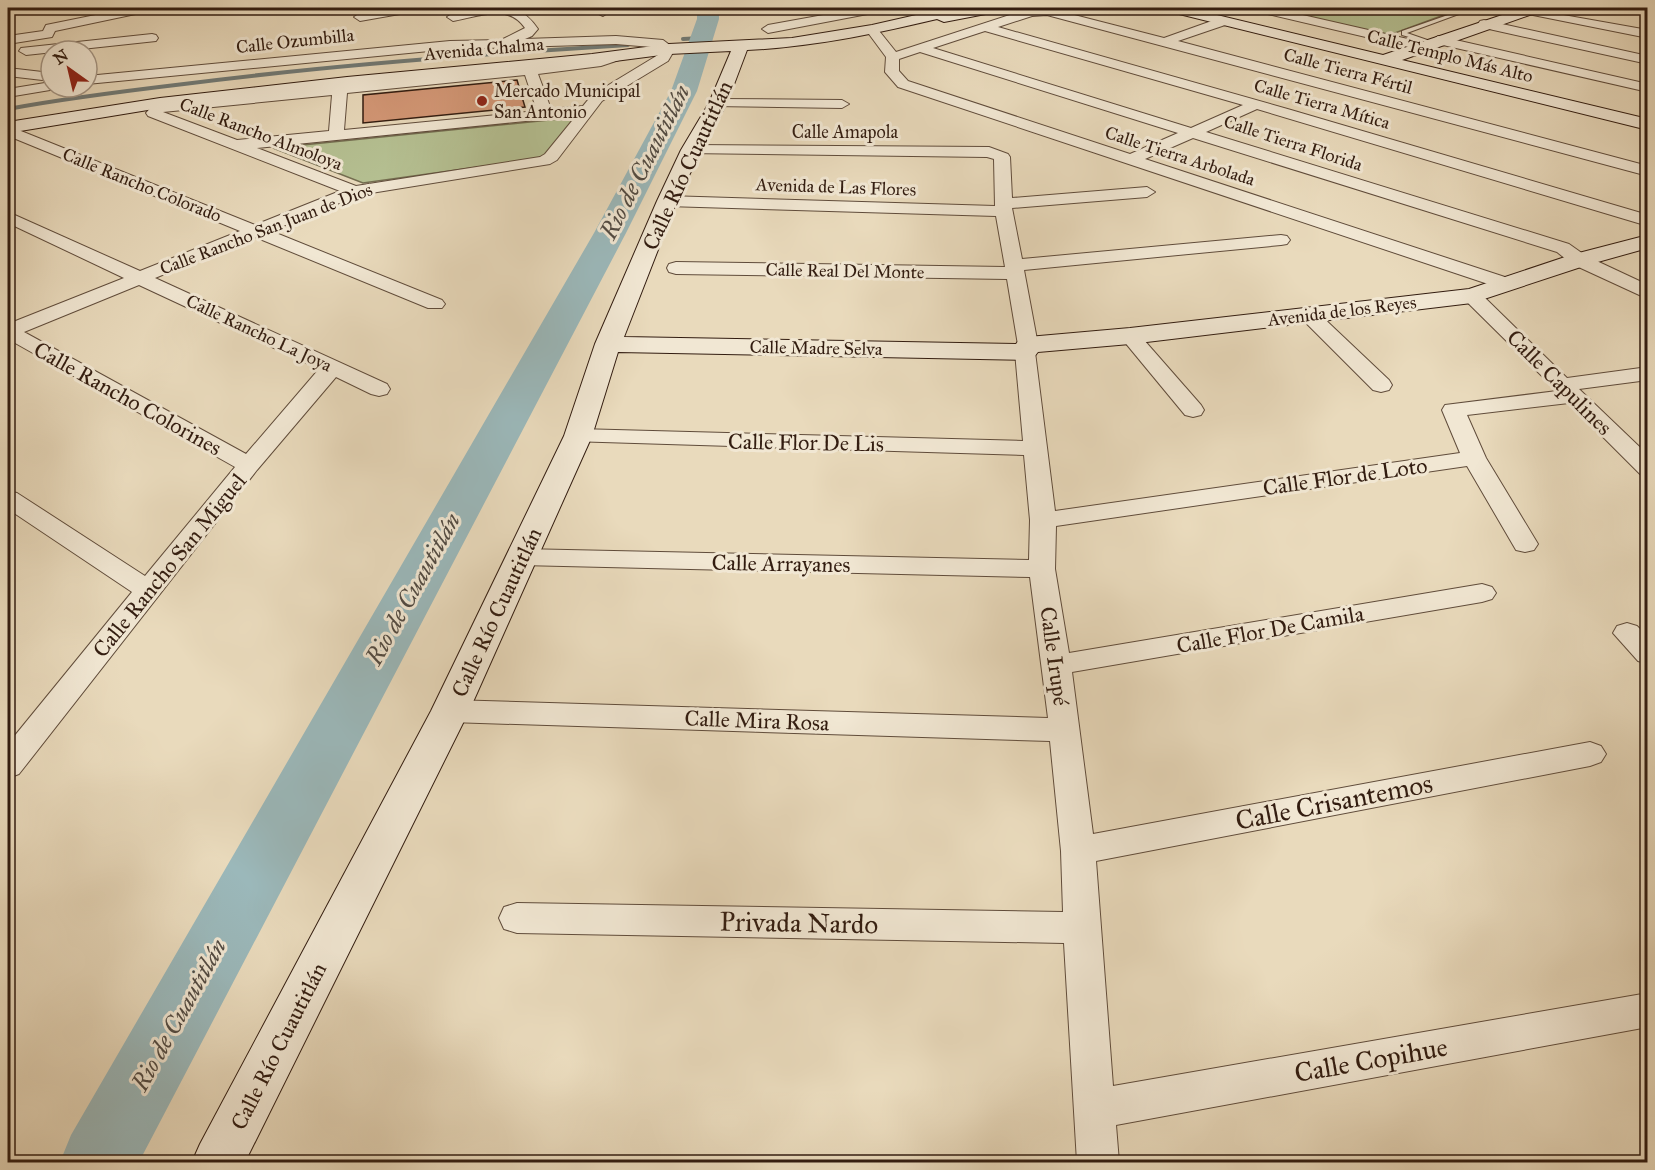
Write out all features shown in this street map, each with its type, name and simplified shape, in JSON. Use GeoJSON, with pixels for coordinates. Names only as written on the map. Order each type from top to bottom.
{"type":"FeatureCollection","features":[{"type":"Feature","properties":{"kind":"street"},"geometry":{"type":"LineString","coordinates":[[8,40],[42,35],[56,27],[146,8]]}},
{"type":"Feature","properties":{"kind":"street"},"geometry":{"type":"LineString","coordinates":[[360,17],[411,8]]}},
{"type":"Feature","properties":{"kind":"street"},"geometry":{"type":"LineString","coordinates":[[755,38],[878,8]]}},
{"type":"Feature","properties":{"kind":"street","name":"Avenida Chalma"},"geometry":{"type":"LineString","coordinates":[[10,127],[175,92],[567,56],[662,45],[706,45],[807,35],[865,26],[935,8]]}},
{"type":"Feature","properties":{"kind":"street","name":"Avenida Chalma"},"geometry":{"type":"LineString","coordinates":[[706,45],[755,38],[792,43],[872,30],[963,8]]}},
{"type":"Feature","properties":{"kind":"street"},"geometry":{"type":"LineString","coordinates":[[915,21],[970,14],[996,8]]}},
{"type":"Feature","properties":{"kind":"street","name":"Calle Templo Más Alto"},"geometry":{"type":"LineString","coordinates":[[1172,8],[1647,125]]}},
{"type":"Feature","properties":{"kind":"street"},"geometry":{"type":"LineString","coordinates":[[1196,13],[1213,8]]}},
{"type":"Feature","properties":{"kind":"street"},"geometry":{"type":"LineString","coordinates":[[1259,8],[1647,88]]}},
{"type":"Feature","properties":{"kind":"street"},"geometry":{"type":"LineString","coordinates":[[1631,8],[1647,11]]}},
{"type":"Feature","properties":{"kind":"street"},"geometry":{"type":"LineString","coordinates":[[506,42],[528,33],[532,28],[525,19],[508,9]]}},
{"type":"Feature","properties":{"kind":"street"},"geometry":{"type":"LineString","coordinates":[[453,17],[508,9],[534,9]]}},
{"type":"Feature","properties":{"kind":"street"},"geometry":{"type":"LineString","coordinates":[[1385,60],[1532,9],[1647,34]]}},
{"type":"Feature","properties":{"kind":"street","name":"Calle Tierra Fértil"},"geometry":{"type":"LineString","coordinates":[[984,27],[1039,11],[1166,41],[1647,171]]}},
{"type":"Feature","properties":{"kind":"street"},"geometry":{"type":"LineString","coordinates":[[1166,41],[1224,21]]}},
{"type":"Feature","properties":{"kind":"street"},"geometry":{"type":"LineString","coordinates":[[1484,24],[1647,60]]}},
{"type":"Feature","properties":{"kind":"street"},"geometry":{"type":"LineString","coordinates":[[893,57],[984,27]]}},
{"type":"Feature","properties":{"kind":"street","name":"Calle Tierra Mítica"},"geometry":{"type":"LineString","coordinates":[[984,27],[1286,113],[1647,222]]}},
{"type":"Feature","properties":{"kind":"street","name":"Calle Tierra Arbolada"},"geometry":{"type":"LineString","coordinates":[[872,30],[893,57],[892,72],[903,84],[1507,284]]}},
{"type":"Feature","properties":{"kind":"street"},"geometry":{"type":"LineString","coordinates":[[8,54],[63,45],[105,44],[152,38]]}},
{"type":"Feature","properties":{"kind":"street","name":"Calle Río Cuautitlán"},"geometry":{"type":"LineString","coordinates":[[218,1162],[450,711],[578,436],[608,344],[667,201],[691,150],[755,38]]}},
{"type":"Feature","properties":{"kind":"street","name":"Calle Ozumbilla"},"geometry":{"type":"LineString","coordinates":[[99,78],[379,50],[506,42],[534,44],[636,41],[662,45]]}},
{"type":"Feature","properties":{"kind":"street","name":"Avenida Chalma"},"geometry":{"type":"LineString","coordinates":[[10,127],[97,111],[368,80],[617,56],[662,45]]}},
{"type":"Feature","properties":{"kind":"street","name":"Calle Rancho San Juan de Dios"},"geometry":{"type":"LineString","coordinates":[[8,331],[355,191],[544,161],[551,157],[597,98],[663,58],[662,45]]}},
{"type":"Feature","properties":{"kind":"street","name":"Calle Tierra Florida"},"geometry":{"type":"LineString","coordinates":[[920,48],[1563,248],[1579,260],[1647,293]]}},
{"type":"Feature","properties":{"kind":"street"},"geometry":{"type":"LineString","coordinates":[[97,111],[171,107],[592,64],[617,56]]}},
{"type":"Feature","properties":{"kind":"street"},"geometry":{"type":"LineString","coordinates":[[530,70],[546,115]]}},
{"type":"Feature","properties":{"kind":"street"},"geometry":{"type":"LineString","coordinates":[[8,76],[39,81]]}},
{"type":"Feature","properties":{"kind":"street"},"geometry":{"type":"LineString","coordinates":[[8,93],[39,85]]}},
{"type":"Feature","properties":{"kind":"street"},"geometry":{"type":"LineString","coordinates":[[336,135],[340,88]]}},
{"type":"Feature","properties":{"kind":"street"},"geometry":{"type":"LineString","coordinates":[[1326,97],[1347,89]]}},
{"type":"Feature","properties":{"kind":"street"},"geometry":{"type":"LineString","coordinates":[[718,103],[842,104]]}},
{"type":"Feature","properties":{"kind":"street"},"geometry":{"type":"LineString","coordinates":[[1131,160],[1255,105]]}},
{"type":"Feature","properties":{"kind":"street"},"geometry":{"type":"LineString","coordinates":[[1286,113],[1306,105]]}},
{"type":"Feature","properties":{"kind":"street"},"geometry":{"type":"LineString","coordinates":[[236,145],[588,110]]}},
{"type":"Feature","properties":{"kind":"street","name":"Calle Rancho Almoloya"},"geometry":{"type":"LineString","coordinates":[[153,113],[355,191]]}},
{"type":"Feature","properties":{"kind":"street","name":"Calle Rancho Colorado"},"geometry":{"type":"LineString","coordinates":[[10,127],[256,232],[435,304]]}},
{"type":"Feature","properties":{"kind":"street","name":"Calle Amapola"},"geometry":{"type":"LineString","coordinates":[[691,150],[999,154]]}},
{"type":"Feature","properties":{"kind":"street","name":"Calle Irupé"},"geometry":{"type":"LineString","coordinates":[[999,154],[1002,156],[1004,208],[1026,349],[1034,448],[1043,520],[1042,569],[1057,665],[1078,851],[1081,928],[1098,1162]]}},
{"type":"Feature","properties":{"kind":"street","name":"Avenida de Las Flores"},"geometry":{"type":"LineString","coordinates":[[667,201],[1004,208],[1147,192]]}},
{"type":"Feature","properties":{"kind":"street","name":"Calle Rancho La Joya"},"geometry":{"type":"LineString","coordinates":[[8,217],[379,389]]}},
{"type":"Feature","properties":{"kind":"street","name":"Calle Real Del Monte"},"geometry":{"type":"LineString","coordinates":[[676,268],[1014,269],[1281,240]]}},
{"type":"Feature","properties":{"kind":"street","name":"Avenida de los Reyes"},"geometry":{"type":"LineString","coordinates":[[1026,349],[1472,296],[1579,260],[1647,241]]}},
{"type":"Feature","properties":{"kind":"street","name":"Calle Capulines"},"geometry":{"type":"LineString","coordinates":[[1472,296],[1568,391],[1642,458]]}},
{"type":"Feature","properties":{"kind":"street"},"geometry":{"type":"LineString","coordinates":[[1308,314],[1381,385]]}},
{"type":"Feature","properties":{"kind":"street","name":"Calle Rancho Colorines"},"geometry":{"type":"LineString","coordinates":[[8,331],[249,465]]}},
{"type":"Feature","properties":{"kind":"street"},"geometry":{"type":"LineString","coordinates":[[1130,336],[1193,410]]}},
{"type":"Feature","properties":{"kind":"street","name":"Calle Madre Selva"},"geometry":{"type":"LineString","coordinates":[[608,344],[1026,349]]}},
{"type":"Feature","properties":{"kind":"street","name":"Calle Rancho San Miguel"},"geometry":{"type":"LineString","coordinates":[[10,758],[249,465],[333,367]]}},
{"type":"Feature","properties":{"kind":"street"},"geometry":{"type":"LineString","coordinates":[[1525,544],[1474,458],[1454,410],[1568,391],[1647,373]]}},
{"type":"Feature","properties":{"kind":"street","name":"Calle Flor De Lis"},"geometry":{"type":"LineString","coordinates":[[578,436],[1034,448]]}},
{"type":"Feature","properties":{"kind":"street","name":"Calle Flor de Loto"},"geometry":{"type":"LineString","coordinates":[[1043,520],[1474,458]]}},
{"type":"Feature","properties":{"kind":"street"},"geometry":{"type":"LineString","coordinates":[[8,498],[148,590]]}},
{"type":"Feature","properties":{"kind":"street","name":"Calle Arrayanes"},"geometry":{"type":"LineString","coordinates":[[521,557],[1042,569]]}},
{"type":"Feature","properties":{"kind":"street","name":"Calle Flor De Camila"},"geometry":{"type":"LineString","coordinates":[[1057,665],[1482,593]]}},
{"type":"Feature","properties":{"kind":"street"},"geometry":{"type":"LineString","coordinates":[[1627,633],[1647,654]]}},
{"type":"Feature","properties":{"kind":"street","name":"Calle Mira Rosa"},"geometry":{"type":"LineString","coordinates":[[450,711],[1065,730]]}},
{"type":"Feature","properties":{"kind":"street","name":"Calle Crisantemos"},"geometry":{"type":"LineString","coordinates":[[1078,851],[1590,754]]}},
{"type":"Feature","properties":{"kind":"street","name":"Privada Nardo"},"geometry":{"type":"LineString","coordinates":[[517,918],[1081,928]]}},
{"type":"Feature","properties":{"kind":"street","name":"Calle Copihue"},"geometry":{"type":"LineString","coordinates":[[1095,1109],[1647,1010]]}},
{"type":"Feature","properties":{"kind":"lane"},"geometry":{"type":"LineString","coordinates":[[1430,43],[1405,35],[1404,32],[1472,8]]}},
{"type":"Feature","properties":{"kind":"green space"},"geometry":{"type":"Polygon","coordinates":[[[1255,8],[1463,8],[1384,37],[1255,8]]]}},
{"type":"Feature","properties":{"kind":"green space"},"geometry":{"type":"Polygon","coordinates":[[[579,117],[542,158],[363,183],[273,148],[579,117]]]}},
{"type":"Feature","properties":{"kind":"building","name":"Mercado Municipal San Antonio"},"geometry":{"type":"Polygon","coordinates":[[[517,80],[525,107],[363,123],[363,95],[517,80]]]}},
{"type":"Feature","properties":{"kind":"waterway","name":"Rio de Cuautitlán"},"geometry":{"type":"LineString","coordinates":[[98,1162],[610,233],[684,91],[708,19],[708,8]]}},
{"type":"Feature","properties":{"kind":"waterway"},"geometry":{"type":"LineString","coordinates":[[683,39],[702,38]]}},
{"type":"Feature","properties":{"kind":"waterway"},"geometry":{"type":"LineString","coordinates":[[8,109],[118,92],[295,71],[461,56],[628,45]]}},
{"type":"Feature","properties":{"kind":"place","name":"Mercado Municipal San Antonio"},"geometry":{"type":"Point","coordinates":[482,101]}}]}
